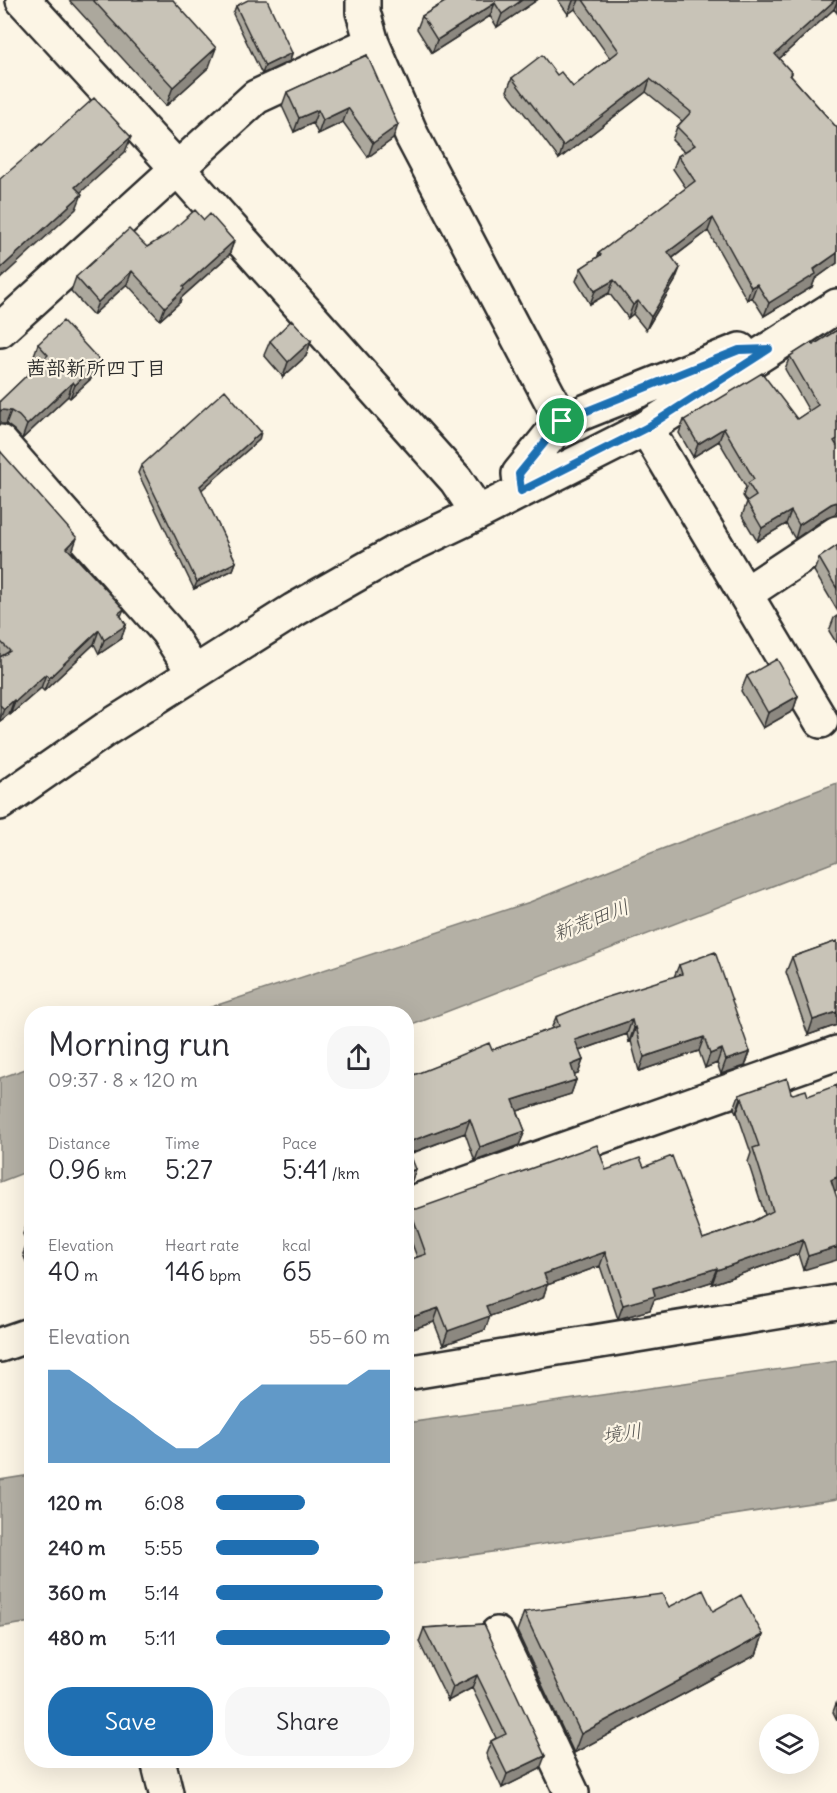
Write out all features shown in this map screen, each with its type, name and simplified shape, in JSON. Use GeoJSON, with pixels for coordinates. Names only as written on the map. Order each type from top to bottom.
{"type":"FeatureCollection","features":[{"type":"Feature","properties":{"kind":"street"},"geometry":{"type":"LineString","coordinates":[[23,0],[177,168],[456,480],[478,513]]}},
{"type":"Feature","properties":{"kind":"street"},"geometry":{"type":"LineString","coordinates":[[363,0],[363,12],[372,43],[412,136],[562,421]]}},
{"type":"Feature","properties":{"kind":"street"},"geometry":{"type":"LineString","coordinates":[[0,330],[256,97],[372,43]]}},
{"type":"Feature","properties":{"kind":"street"},"geometry":{"type":"LineString","coordinates":[[0,803],[106,729],[294,610],[396,552],[646,428],[837,306]]}},
{"type":"Feature","properties":{"kind":"street"},"geometry":{"type":"LineString","coordinates":[[521,491],[519,474],[562,421],[739,350],[769,349]]}},
{"type":"Feature","properties":{"kind":"street"},"geometry":{"type":"LineString","coordinates":[[646,428],[821,721]]}},
{"type":"Feature","properties":{"kind":"street"},"geometry":{"type":"LineString","coordinates":[[0,442],[167,631],[194,673]]}},
{"type":"Feature","properties":{"kind":"street"},"geometry":{"type":"LineString","coordinates":[[745,594],[837,533]]}},
{"type":"Feature","properties":{"kind":"street"},"geometry":{"type":"LineString","coordinates":[[414,1202],[837,1053]]}},
{"type":"Feature","properties":{"kind":"street"},"geometry":{"type":"LineString","coordinates":[[414,1372],[837,1302]]}},
{"type":"Feature","properties":{"kind":"street"},"geometry":{"type":"LineString","coordinates":[[0,1345],[24,1337]]}},
{"type":"Feature","properties":{"kind":"street"},"geometry":{"type":"LineString","coordinates":[[497,1634],[572,1793]]}},
{"type":"Feature","properties":{"kind":"street"},"geometry":{"type":"LineString","coordinates":[[160,1768],[166,1793]]}},
{"type":"Feature","properties":{"kind":"water","name":"新荒田川"},"geometry":{"type":"Polygon","coordinates":[[[837,783],[837,861],[414,1024],[414,1006],[214,1006],[530,902],[646,855],[837,783]]]}},
{"type":"Feature","properties":{"kind":"water"},"geometry":{"type":"Polygon","coordinates":[[[24,1069],[24,1173],[0,1182],[0,1078],[24,1069]]]}},
{"type":"Feature","properties":{"kind":"water","name":"境川"},"geometry":{"type":"Polygon","coordinates":[[[837,1361],[837,1499],[414,1564],[414,1422],[837,1361]]]}},
{"type":"Feature","properties":{"kind":"water"},"geometry":{"type":"Polygon","coordinates":[[[24,1476],[24,1623],[0,1627],[0,1480],[24,1476]]]}},
{"type":"Feature","properties":{"kind":"building"},"geometry":{"type":"Polygon","coordinates":[[[93,0],[173,0],[216,48],[173,87],[93,0]]]}},
{"type":"Feature","properties":{"kind":"building"},"geometry":{"type":"Polygon","coordinates":[[[248,0],[267,0],[292,53],[265,66],[236,6],[248,0]]]}},
{"type":"Feature","properties":{"kind":"building"},"geometry":{"type":"Polygon","coordinates":[[[448,0],[522,0],[502,14],[495,3],[437,40],[422,16],[448,0]]]}},
{"type":"Feature","properties":{"kind":"building"},"geometry":{"type":"Polygon","coordinates":[[[583,0],[835,0],[775,54],[792,73],[790,75],[837,128],[837,253],[814,269],[816,274],[769,303],[757,284],[751,287],[713,218],[668,252],[680,268],[651,317],[638,301],[633,305],[614,280],[595,291],[581,268],[695,181],[678,156],[695,145],[677,127],[691,112],[650,79],[563,146],[512,78],[542,55],[557,75],[561,72],[573,87],[619,51],[583,0]]]}},
{"type":"Feature","properties":{"kind":"building"},"geometry":{"type":"Polygon","coordinates":[[[367,55],[398,125],[373,143],[348,108],[323,120],[318,110],[299,118],[287,92],[367,55]]]}},
{"type":"Feature","properties":{"kind":"building"},"geometry":{"type":"Polygon","coordinates":[[[94,98],[131,137],[75,187],[82,194],[1,268],[0,179],[94,98]]]}},
{"type":"Feature","properties":{"kind":"building"},"geometry":{"type":"Polygon","coordinates":[[[195,210],[204,220],[210,214],[234,241],[183,287],[184,289],[165,307],[132,271],[98,302],[76,277],[129,229],[147,247],[168,234],[195,210]]]}},
{"type":"Feature","properties":{"kind":"building"},"geometry":{"type":"Polygon","coordinates":[[[292,320],[311,341],[288,362],[270,341],[292,320]]]}},
{"type":"Feature","properties":{"kind":"building"},"geometry":{"type":"Polygon","coordinates":[[[63,321],[100,361],[75,385],[73,382],[27,425],[11,411],[0,411],[0,401],[48,355],[38,344],[63,321]]]}},
{"type":"Feature","properties":{"kind":"building"},"geometry":{"type":"Polygon","coordinates":[[[837,330],[837,439],[834,441],[837,446],[837,502],[799,525],[791,511],[762,528],[747,502],[756,496],[748,483],[754,479],[724,428],[698,444],[684,420],[762,373],[797,419],[818,405],[790,356],[837,330]]]}},
{"type":"Feature","properties":{"kind":"building"},"geometry":{"type":"Polygon","coordinates":[[[225,390],[261,432],[200,486],[236,562],[197,582],[141,466],[225,390]]]}},
{"type":"Feature","properties":{"kind":"building"},"geometry":{"type":"Polygon","coordinates":[[[0,451],[77,538],[67,548],[124,609],[119,613],[126,625],[104,640],[99,630],[49,678],[46,674],[4,709],[0,705],[0,657],[10,651],[0,641],[0,451]]]}},
{"type":"Feature","properties":{"kind":"building"},"geometry":{"type":"Polygon","coordinates":[[[837,546],[837,589],[819,558],[837,546]]]}},
{"type":"Feature","properties":{"kind":"building"},"geometry":{"type":"Polygon","coordinates":[[[777,659],[798,696],[768,713],[747,676],[777,659]]]}},
{"type":"Feature","properties":{"kind":"building"},"geometry":{"type":"Polygon","coordinates":[[[837,941],[837,1012],[813,1020],[792,957],[837,941]]]}},
{"type":"Feature","properties":{"kind":"building"},"geometry":{"type":"Polygon","coordinates":[[[715,952],[750,1052],[726,1060],[722,1049],[710,1054],[704,1037],[644,1057],[632,1020],[575,1040],[583,1060],[571,1065],[576,1080],[513,1100],[525,1131],[480,1147],[470,1119],[414,1140],[414,1075],[489,1043],[492,1050],[559,1026],[556,1017],[598,1000],[682,974],[679,965],[715,952]]]}},
{"type":"Feature","properties":{"kind":"building"},"geometry":{"type":"Polygon","coordinates":[[[787,1078],[793,1094],[806,1090],[808,1096],[837,1085],[837,1177],[831,1180],[837,1198],[837,1247],[808,1256],[803,1240],[717,1270],[717,1268],[653,1288],[655,1296],[623,1305],[605,1252],[544,1274],[548,1284],[486,1306],[490,1316],[448,1331],[439,1308],[414,1316],[414,1258],[426,1254],[414,1220],[414,1209],[597,1145],[606,1170],[640,1158],[644,1167],[672,1156],[703,1239],[752,1222],[773,1211],[753,1148],[759,1146],[739,1095],[787,1078]]]}},
{"type":"Feature","properties":{"kind":"building"},"geometry":{"type":"Polygon","coordinates":[[[703,1590],[713,1611],[741,1595],[763,1635],[581,1734],[524,1612],[662,1594],[669,1607],[703,1590]]]}},
{"type":"Feature","properties":{"kind":"building"},"geometry":{"type":"Polygon","coordinates":[[[484,1624],[545,1756],[507,1774],[491,1741],[506,1734],[477,1675],[453,1687],[424,1628],[484,1624]]]}},
{"type":"Feature","properties":{"kind":"district","name":"茜部新所四丁目"},"geometry":{"type":"Point","coordinates":[96,368]}},
{"type":"Feature","properties":{"kind":"route"},"geometry":{"type":"LineString","coordinates":[[769,349],[646,428],[521,491],[519,474],[562,421],[739,350],[769,349]]}}]}
